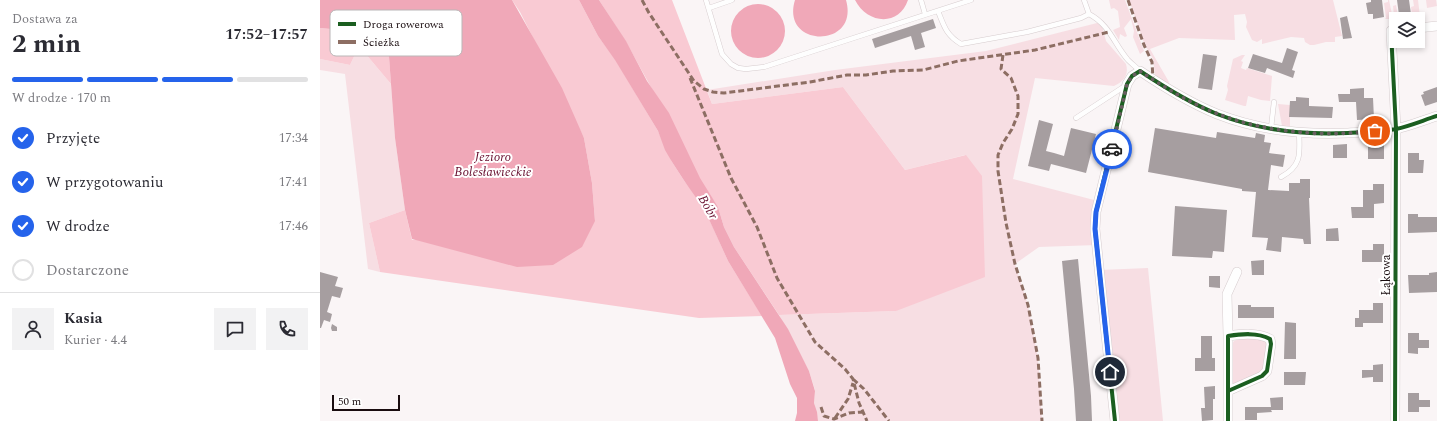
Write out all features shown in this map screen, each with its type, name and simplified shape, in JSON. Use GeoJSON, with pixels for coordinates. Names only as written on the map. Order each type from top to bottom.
{"type":"FeatureCollection","features":[{"type":"Feature","properties":{"kind":"street"},"geometry":{"type":"LineString","coordinates":[[1425,27],[1437,26]]}},
{"type":"Feature","properties":{"kind":"street","name":"Łąkowa"},"geometry":{"type":"LineString","coordinates":[[1394,48],[1396,129],[1396,421]]}},
{"type":"Feature","properties":{"kind":"street"},"geometry":{"type":"LineString","coordinates":[[1115,421],[1095,229],[1096,212],[1127,84],[1132,76],[1140,71],[1172,91],[1216,114],[1242,122],[1299,132],[1334,134],[1396,129],[1437,116]]}},
{"type":"Feature","properties":{"kind":"street"},"geometry":{"type":"LineString","coordinates":[[1228,421],[1227,294],[1238,272]]}},
{"type":"Feature","properties":{"kind":"street"},"geometry":{"type":"LineString","coordinates":[[1228,336],[1239,334],[1264,336],[1270,339],[1271,344],[1267,371],[1262,376],[1228,391]]}},
{"type":"Feature","properties":{"kind":"lane"},"geometry":{"type":"LineString","coordinates":[[706,0],[722,54],[731,64],[738,68],[746,69],[764,67],[971,0]]}},
{"type":"Feature","properties":{"kind":"lane"},"geometry":{"type":"LineString","coordinates":[[709,8],[732,0]]}},
{"type":"Feature","properties":{"kind":"lane"},"geometry":{"type":"LineString","coordinates":[[921,0],[926,14]]}},
{"type":"Feature","properties":{"kind":"lane"},"geometry":{"type":"LineString","coordinates":[[1084,0],[1089,14],[1101,22],[1128,60],[1140,71]]}},
{"type":"Feature","properties":{"kind":"lane"},"geometry":{"type":"LineString","coordinates":[[938,11],[945,28],[952,39],[961,44],[1027,32],[1081,18],[1089,14]]}},
{"type":"Feature","properties":{"kind":"lane"},"geometry":{"type":"LineString","coordinates":[[1076,118],[1113,95],[1127,84]]}},
{"type":"Feature","properties":{"kind":"lane"},"geometry":{"type":"LineString","coordinates":[[1271,128],[1274,102]]}},
{"type":"Feature","properties":{"kind":"lane"},"geometry":{"type":"LineString","coordinates":[[1281,177],[1290,172],[1299,158],[1299,132]]}},
{"type":"Feature","properties":{"kind":"shaded area"},"geometry":{"type":"Polygon","coordinates":[[[512,0],[579,0],[598,36],[615,59],[658,131],[672,162],[685,182],[702,203],[728,261],[762,316],[699,318],[380,272],[369,223],[405,210],[412,240],[595,221],[592,183],[584,138],[520,12],[512,0]]]}},
{"type":"Feature","properties":{"kind":"shaded area"},"geometry":{"type":"Polygon","coordinates":[[[599,0],[672,0],[712,104],[843,87],[905,170],[966,155],[982,176],[985,277],[896,311],[779,315],[734,247],[724,227],[718,207],[699,179],[688,154],[626,42],[599,0]]]}},
{"type":"Feature","properties":{"kind":"shaded area"},"geometry":{"type":"Polygon","coordinates":[[[1109,0],[1125,0],[1144,51],[1140,54],[1133,37],[1134,31],[1131,19],[1124,28],[1127,36],[1125,37],[1120,34],[1119,40],[1113,30],[1120,27],[1118,11],[1114,8],[1111,9],[1109,0]]]}},
{"type":"Feature","properties":{"kind":"shaded area"},"geometry":{"type":"Polygon","coordinates":[[[1129,0],[1333,0],[1342,36],[1335,37],[1335,42],[1326,42],[1314,45],[1310,45],[1305,42],[1304,38],[1291,37],[1262,44],[1262,39],[1257,42],[1252,40],[1246,27],[1247,22],[1245,14],[1234,15],[1235,40],[1179,38],[1150,49],[1169,82],[1168,84],[1155,75],[1153,59],[1144,43],[1129,0]]]}},
{"type":"Feature","properties":{"kind":"shaded area"},"geometry":{"type":"Polygon","coordinates":[[[1389,0],[1392,12],[1389,12],[1389,19],[1385,19],[1384,3],[1388,2],[1389,0]]]}},
{"type":"Feature","properties":{"kind":"shaded area"},"geometry":{"type":"Polygon","coordinates":[[[1413,0],[1418,0],[1419,12],[1412,12],[1411,7],[1414,6],[1413,0]]]}},
{"type":"Feature","properties":{"kind":"shaded area"},"geometry":{"type":"Polygon","coordinates":[[[1426,0],[1436,0],[1437,6],[1427,8],[1426,0]]]}},
{"type":"Feature","properties":{"kind":"shaded area"},"geometry":{"type":"Polygon","coordinates":[[[1396,5],[1397,12],[1394,12],[1393,6],[1396,5]]]}},
{"type":"Feature","properties":{"kind":"shaded area"},"geometry":{"type":"Polygon","coordinates":[[[1101,22],[1106,41],[1126,64],[1127,71],[1125,77],[1121,82],[1114,86],[1035,78],[1013,179],[1098,201],[1097,245],[1039,247],[1015,264],[1028,305],[1038,358],[1042,421],[818,421],[814,403],[815,390],[809,371],[779,315],[896,311],[965,155],[905,170],[843,87],[712,104],[707,90],[835,70],[986,51],[1101,22]]]}},
{"type":"Feature","properties":{"kind":"shaded area"},"geometry":{"type":"Polygon","coordinates":[[[320,28],[330,29],[330,56],[354,56],[350,65],[320,59],[320,28]]]}},
{"type":"Feature","properties":{"kind":"shaded area"},"geometry":{"type":"Polygon","coordinates":[[[1245,55],[1241,61],[1243,62],[1241,68],[1246,70],[1247,68],[1272,76],[1270,101],[1248,96],[1246,106],[1244,106],[1225,100],[1233,59],[1245,55]]]}},
{"type":"Feature","properties":{"kind":"shaded area"},"geometry":{"type":"Polygon","coordinates":[[[354,56],[367,56],[391,84],[395,138],[405,210],[369,223],[380,272],[368,269],[345,74],[320,70],[320,59],[350,65],[354,56]]]}},
{"type":"Feature","properties":{"kind":"shaded area"},"geometry":{"type":"Polygon","coordinates":[[[367,56],[388,56],[391,84],[367,56]]]}},
{"type":"Feature","properties":{"kind":"shaded area"},"geometry":{"type":"Polygon","coordinates":[[[1278,104],[1290,105],[1290,127],[1282,126],[1278,104]]]}},
{"type":"Feature","properties":{"kind":"shaded area"},"geometry":{"type":"Polygon","coordinates":[[[1148,268],[1163,421],[1115,421],[1100,270],[1148,268]]]}},
{"type":"Feature","properties":{"kind":"shaded area"},"geometry":{"type":"Polygon","coordinates":[[[1239,339],[1261,339],[1267,344],[1263,371],[1234,384],[1232,383],[1232,344],[1234,341],[1239,339]]]}},
{"type":"Feature","properties":{"kind":"water","name":"Jezioro Bolesławieckie"},"geometry":{"type":"Polygon","coordinates":[[[320,0],[512,0],[562,88],[584,138],[592,183],[595,221],[582,247],[553,265],[517,267],[412,239],[405,210],[395,138],[388,56],[462,56],[462,10],[330,10],[330,29],[320,28],[320,0]]]}},
{"type":"Feature","properties":{"kind":"water","name":"Bóbr"},"geometry":{"type":"Polygon","coordinates":[[[579,0],[599,0],[626,41],[647,81],[669,113],[700,178],[718,207],[724,227],[734,247],[788,329],[809,371],[815,391],[814,403],[818,421],[795,421],[797,413],[797,398],[790,384],[775,338],[728,261],[702,204],[672,162],[665,150],[658,131],[615,60],[598,36],[579,0]]]}},
{"type":"Feature","properties":{"kind":"water"},"geometry":{"type":"Polygon","coordinates":[[[795,0],[846,0],[847,16],[842,27],[832,34],[820,36],[808,34],[799,27],[793,16],[795,0]]]}},
{"type":"Feature","properties":{"kind":"water"},"geometry":{"type":"Polygon","coordinates":[[[855,0],[908,0],[904,9],[898,15],[883,19],[875,18],[867,14],[860,8],[855,0]]]}},
{"type":"Feature","properties":{"kind":"water"},"geometry":{"type":"Polygon","coordinates":[[[753,4],[763,4],[773,8],[781,16],[785,26],[785,36],[781,46],[773,54],[763,58],[753,58],[743,54],[735,46],[731,36],[731,26],[735,16],[743,8],[753,4]]]}},
{"type":"Feature","properties":{"kind":"building"},"geometry":{"type":"Polygon","coordinates":[[[1371,0],[1382,0],[1384,17],[1373,19],[1373,14],[1368,14],[1366,3],[1371,2],[1371,0]]]}},
{"type":"Feature","properties":{"kind":"building"},"geometry":{"type":"Polygon","coordinates":[[[1397,0],[1409,0],[1411,12],[1399,12],[1397,0]]]}},
{"type":"Feature","properties":{"kind":"building"},"geometry":{"type":"Polygon","coordinates":[[[1347,16],[1352,38],[1343,39],[1340,18],[1347,16]]]}},
{"type":"Feature","properties":{"kind":"building"},"geometry":{"type":"Polygon","coordinates":[[[933,19],[936,28],[921,33],[925,47],[915,50],[911,36],[875,48],[872,39],[933,19]]]}},
{"type":"Feature","properties":{"kind":"building"},"geometry":{"type":"Polygon","coordinates":[[[1287,48],[1298,52],[1292,70],[1295,71],[1293,78],[1267,68],[1265,73],[1248,68],[1253,54],[1282,63],[1287,48]]]}},
{"type":"Feature","properties":{"kind":"building"},"geometry":{"type":"Polygon","coordinates":[[[1203,54],[1217,56],[1212,90],[1198,88],[1203,54]]]}},
{"type":"Feature","properties":{"kind":"building"},"geometry":{"type":"Polygon","coordinates":[[[1437,87],[1437,102],[1425,106],[1421,95],[1424,94],[1423,92],[1437,87]]]}},
{"type":"Feature","properties":{"kind":"building"},"geometry":{"type":"Polygon","coordinates":[[[1364,88],[1364,98],[1373,98],[1374,119],[1357,120],[1356,102],[1339,102],[1338,94],[1350,94],[1350,89],[1364,88]]]}},
{"type":"Feature","properties":{"kind":"building"},"geometry":{"type":"Polygon","coordinates":[[[1296,97],[1309,98],[1309,106],[1333,107],[1332,118],[1289,117],[1290,101],[1296,101],[1296,97]]]}},
{"type":"Feature","properties":{"kind":"building"},"geometry":{"type":"Polygon","coordinates":[[[1039,120],[1053,124],[1046,151],[1064,156],[1071,128],[1096,134],[1086,173],[1051,164],[1049,171],[1028,166],[1039,120]]]}},
{"type":"Feature","properties":{"kind":"building"},"geometry":{"type":"Polygon","coordinates":[[[1155,128],[1216,138],[1217,132],[1255,138],[1256,133],[1265,135],[1264,142],[1271,143],[1269,153],[1285,155],[1283,167],[1271,165],[1268,190],[1289,191],[1289,183],[1300,183],[1300,179],[1310,179],[1309,198],[1311,244],[1304,244],[1303,239],[1282,237],[1281,252],[1266,250],[1268,238],[1252,237],[1256,192],[1242,191],[1242,189],[1148,172],[1155,128]]]}},
{"type":"Feature","properties":{"kind":"building"},"geometry":{"type":"Polygon","coordinates":[[[1347,144],[1347,158],[1333,158],[1333,145],[1347,144]]]}},
{"type":"Feature","properties":{"kind":"building"},"geometry":{"type":"Polygon","coordinates":[[[1368,144],[1384,144],[1384,159],[1368,159],[1368,144]]]}},
{"type":"Feature","properties":{"kind":"building"},"geometry":{"type":"Polygon","coordinates":[[[1408,153],[1419,153],[1419,160],[1424,160],[1423,173],[1408,173],[1408,153]]]}},
{"type":"Feature","properties":{"kind":"building"},"geometry":{"type":"Polygon","coordinates":[[[1373,184],[1384,184],[1384,203],[1374,204],[1374,218],[1352,218],[1351,207],[1363,207],[1363,190],[1373,190],[1373,184]]]}},
{"type":"Feature","properties":{"kind":"building"},"geometry":{"type":"Polygon","coordinates":[[[1175,206],[1227,210],[1224,252],[1213,251],[1212,258],[1172,256],[1175,206]]]}},
{"type":"Feature","properties":{"kind":"building"},"geometry":{"type":"Polygon","coordinates":[[[1408,214],[1418,214],[1418,217],[1437,217],[1437,232],[1408,233],[1408,214]]]}},
{"type":"Feature","properties":{"kind":"building"},"geometry":{"type":"Polygon","coordinates":[[[1338,228],[1339,241],[1326,241],[1326,229],[1338,228]]]}},
{"type":"Feature","properties":{"kind":"building"},"geometry":{"type":"Polygon","coordinates":[[[1373,244],[1384,244],[1384,262],[1362,262],[1362,250],[1373,250],[1373,244]]]}},
{"type":"Feature","properties":{"kind":"building"},"geometry":{"type":"Polygon","coordinates":[[[1078,259],[1092,421],[1076,421],[1062,261],[1078,259]]]}},
{"type":"Feature","properties":{"kind":"building"},"geometry":{"type":"Polygon","coordinates":[[[1264,260],[1264,275],[1252,275],[1251,261],[1264,260]]]}},
{"type":"Feature","properties":{"kind":"building"},"geometry":{"type":"Polygon","coordinates":[[[320,272],[338,277],[335,286],[343,288],[340,298],[332,296],[327,312],[332,314],[330,322],[324,320],[321,328],[320,328],[320,272]]]}},
{"type":"Feature","properties":{"kind":"building"},"geometry":{"type":"Polygon","coordinates":[[[1437,272],[1437,292],[1409,293],[1408,275],[1429,275],[1429,273],[1437,272]]]}},
{"type":"Feature","properties":{"kind":"building"},"geometry":{"type":"Polygon","coordinates":[[[1209,276],[1220,276],[1220,288],[1209,287],[1209,276]]]}},
{"type":"Feature","properties":{"kind":"building"},"geometry":{"type":"Polygon","coordinates":[[[1373,303],[1383,303],[1383,323],[1363,323],[1363,327],[1355,327],[1355,318],[1359,318],[1359,310],[1373,310],[1373,303]]]}},
{"type":"Feature","properties":{"kind":"building"},"geometry":{"type":"Polygon","coordinates":[[[1238,305],[1251,305],[1251,307],[1274,307],[1274,318],[1238,318],[1238,305]]]}},
{"type":"Feature","properties":{"kind":"building"},"geometry":{"type":"Polygon","coordinates":[[[1285,322],[1296,323],[1296,359],[1284,359],[1285,322]]]}},
{"type":"Feature","properties":{"kind":"building"},"geometry":{"type":"Polygon","coordinates":[[[332,324],[337,327],[337,331],[332,331],[332,324]]]}},
{"type":"Feature","properties":{"kind":"building"},"geometry":{"type":"Polygon","coordinates":[[[1408,333],[1419,333],[1419,340],[1429,340],[1429,348],[1418,348],[1418,354],[1408,353],[1408,333]]]}},
{"type":"Feature","properties":{"kind":"building"},"geometry":{"type":"Polygon","coordinates":[[[1201,336],[1212,336],[1212,358],[1215,358],[1215,371],[1195,371],[1195,358],[1201,358],[1201,336]]]}},
{"type":"Feature","properties":{"kind":"building"},"geometry":{"type":"Polygon","coordinates":[[[1383,364],[1383,382],[1373,382],[1373,377],[1362,378],[1362,370],[1373,370],[1373,365],[1383,364]]]}},
{"type":"Feature","properties":{"kind":"building"},"geometry":{"type":"Polygon","coordinates":[[[1284,372],[1306,372],[1305,385],[1284,385],[1284,372]]]}},
{"type":"Feature","properties":{"kind":"building"},"geometry":{"type":"Polygon","coordinates":[[[1215,386],[1215,399],[1213,399],[1213,420],[1202,421],[1201,408],[1205,408],[1204,387],[1215,386]]]}},
{"type":"Feature","properties":{"kind":"building"},"geometry":{"type":"Polygon","coordinates":[[[1408,393],[1419,393],[1419,400],[1430,400],[1430,407],[1419,407],[1419,412],[1408,412],[1408,393]]]}},
{"type":"Feature","properties":{"kind":"building"},"geometry":{"type":"Polygon","coordinates":[[[1283,397],[1283,410],[1271,410],[1272,412],[1257,413],[1257,420],[1245,420],[1245,407],[1271,407],[1270,398],[1283,397]]]}},
{"type":"Feature","properties":{"kind":"marked path"},"geometry":{"type":"LineString","coordinates":[[642,0],[694,81],[704,89],[724,93],[810,82],[847,75],[866,75],[893,71],[923,70],[958,61],[1035,50],[1109,32]]}},
{"type":"Feature","properties":{"kind":"marked path"},"geometry":{"type":"LineString","coordinates":[[1128,0],[1144,45],[1152,62],[1153,79]]}},
{"type":"Feature","properties":{"kind":"marked path"},"geometry":{"type":"LineString","coordinates":[[1003,55],[1001,69],[1011,78],[1018,96],[1018,114],[998,155],[998,171],[1006,223],[1015,264],[1028,305],[1038,358],[1042,421]]}},
{"type":"Feature","properties":{"kind":"marked path"},"geometry":{"type":"LineString","coordinates":[[690,78],[731,178],[757,227],[777,278],[815,342],[845,369],[853,379],[859,403],[867,421]]}},
{"type":"Feature","properties":{"kind":"marked path"},"geometry":{"type":"LineString","coordinates":[[853,379],[864,389],[889,421]]}},
{"type":"Feature","properties":{"kind":"marked path"},"geometry":{"type":"LineString","coordinates":[[835,418],[848,399],[853,383]]}},
{"type":"Feature","properties":{"kind":"marked path"},"geometry":{"type":"LineString","coordinates":[[821,407],[824,416],[834,419],[849,413],[863,412]]}},
{"type":"Feature","properties":{"kind":"cycle path"},"geometry":{"type":"LineString","coordinates":[[1392,48],[1396,129],[1395,421]]}},
{"type":"Feature","properties":{"kind":"cycle path"},"geometry":{"type":"LineString","coordinates":[[1115,421],[1095,229],[1096,212],[1127,84],[1132,76],[1140,71],[1197,105],[1217,114],[1265,128],[1315,133],[1378,131],[1401,128],[1437,116]]}},
{"type":"Feature","properties":{"kind":"cycle path"},"geometry":{"type":"LineString","coordinates":[[1228,391],[1262,376],[1267,371],[1271,344],[1270,339],[1255,334],[1228,336],[1228,421]]}},
{"type":"Feature","properties":{"kind":"way so far"},"geometry":{"type":"LineString","coordinates":[[1112,149],[1127,84],[1132,76],[1140,71],[1172,91],[1216,114],[1242,122],[1308,133],[1334,134],[1375,131]]}},
{"type":"Feature","properties":{"kind":"route"},"geometry":{"type":"LineString","coordinates":[[1110,372],[1095,229],[1096,212],[1112,149]]}}]}
